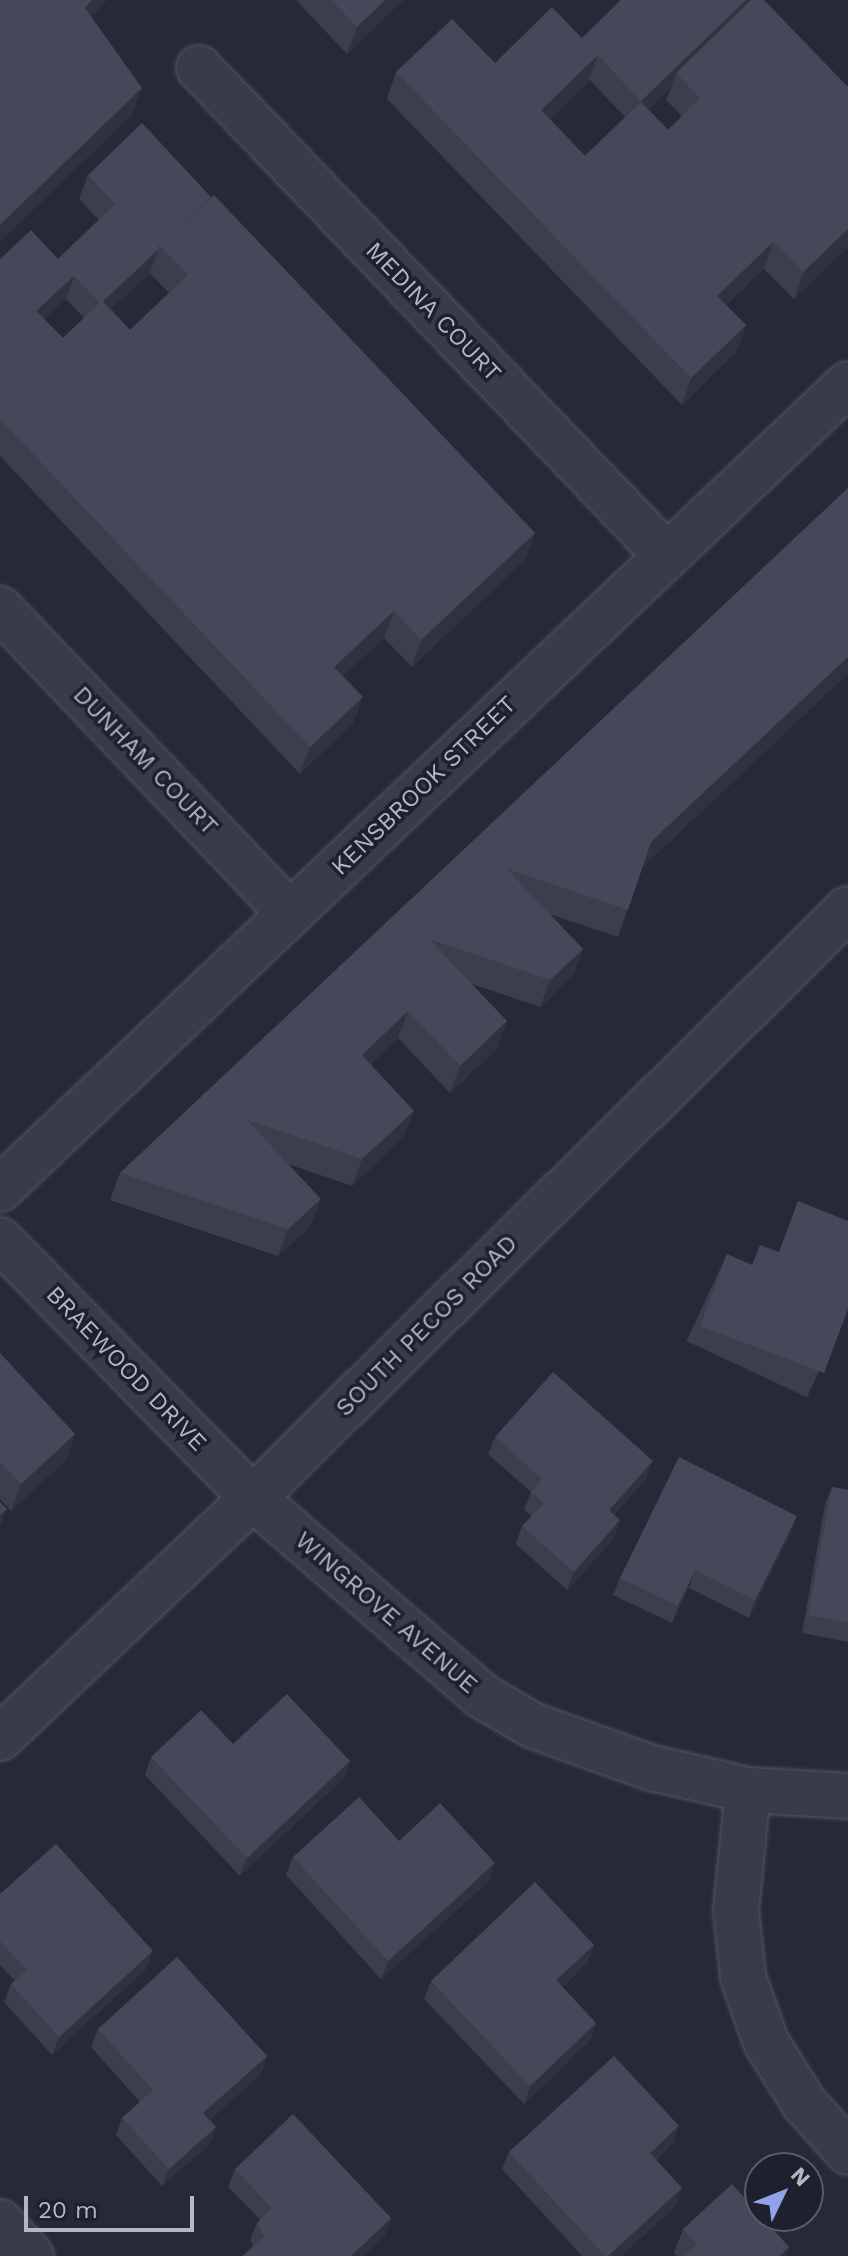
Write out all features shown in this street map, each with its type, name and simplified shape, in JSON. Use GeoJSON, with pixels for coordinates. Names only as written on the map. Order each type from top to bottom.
{"type":"FeatureCollection","features":[{"type":"Feature","properties":{"kind":"street","name":"MEDINA COURT"},"geometry":{"type":"LineString","coordinates":[[199,68],[667,556]]}},
{"type":"Feature","properties":{"kind":"street","name":"KENSBROOK STREET"},"geometry":{"type":"LineString","coordinates":[[0,1189],[848,384]]}},
{"type":"Feature","properties":{"kind":"street","name":"DUNHAM COURT"},"geometry":{"type":"LineString","coordinates":[[0,609],[290,914]]}},
{"type":"Feature","properties":{"kind":"street","name":"SOUTH PECOS ROAD"},"geometry":{"type":"LineString","coordinates":[[0,1738],[253,1498],[848,909]]}},
{"type":"Feature","properties":{"kind":"street","name":"BRAEWOOD DRIVE"},"geometry":{"type":"LineString","coordinates":[[0,1240],[253,1498]]}},
{"type":"Feature","properties":{"kind":"street","name":"WINGROVE AVENUE"},"geometry":{"type":"LineString","coordinates":[[253,1498],[424,1650],[521,1718],[652,1768],[748,1790],[848,1796]]}},
{"type":"Feature","properties":{"kind":"street"},"geometry":{"type":"LineString","coordinates":[[748,1790],[736,1910],[743,1977],[766,2042],[804,2103],[848,2152]]}},
{"type":"Feature","properties":{"kind":"street"},"geometry":{"type":"LineString","coordinates":[[0,2222],[31,2256]]}},
{"type":"Feature","properties":{"kind":"building"},"geometry":{"type":"Polygon","coordinates":[[[0,0],[92,0],[85,8],[142,88],[0,225],[0,0]]]}},
{"type":"Feature","properties":{"kind":"building"},"geometry":{"type":"Polygon","coordinates":[[[331,0],[385,0],[357,27],[331,0]]]}},
{"type":"Feature","properties":{"kind":"building"},"geometry":{"type":"Polygon","coordinates":[[[621,0],[746,0],[641,101],[582,38],[621,0]]]}},
{"type":"Feature","properties":{"kind":"building"},"geometry":{"type":"Polygon","coordinates":[[[751,0],[764,0],[848,87],[848,229],[803,272],[773,242],[717,296],[746,325],[691,378],[396,72],[452,19],[495,63],[552,7],[598,55],[541,110],[585,156],[641,102],[668,130],[700,98],[676,73],[751,0]]]}},
{"type":"Feature","properties":{"kind":"building"},"geometry":{"type":"Polygon","coordinates":[[[142,123],[211,197],[100,303],[74,276],[36,311],[63,338],[0,397],[0,259],[31,230],[58,259],[115,204],[88,175],[142,123]]]}},
{"type":"Feature","properties":{"kind":"building"},"geometry":{"type":"Polygon","coordinates":[[[214,195],[535,533],[421,640],[394,611],[334,667],[363,697],[310,747],[0,419],[0,397],[102,301],[130,330],[188,275],[159,245],[214,195]]]}},
{"type":"Feature","properties":{"kind":"building"},"geometry":{"type":"Polygon","coordinates":[[[848,488],[848,657],[651,842],[628,910],[507,869],[583,949],[550,980],[429,939],[507,1021],[460,1066],[408,1011],[362,1055],[414,1111],[362,1159],[247,1120],[321,1199],[288,1229],[120,1173],[848,488]]]}},
{"type":"Feature","properties":{"kind":"building"},"geometry":{"type":"Polygon","coordinates":[[[798,1201],[848,1221],[848,1309],[824,1373],[700,1326],[727,1254],[752,1265],[760,1245],[779,1252],[798,1201]]]}},
{"type":"Feature","properties":{"kind":"building"},"geometry":{"type":"Polygon","coordinates":[[[0,1353],[75,1434],[21,1484],[0,1462],[0,1353]]]}},
{"type":"Feature","properties":{"kind":"building"},"geometry":{"type":"Polygon","coordinates":[[[553,1372],[653,1461],[609,1510],[620,1520],[574,1572],[522,1526],[544,1503],[531,1492],[542,1479],[495,1437],[553,1372]]]}},
{"type":"Feature","properties":{"kind":"building"},"geometry":{"type":"Polygon","coordinates":[[[679,1457],[797,1516],[755,1600],[695,1570],[678,1606],[620,1578],[679,1457]]]}},
{"type":"Feature","properties":{"kind":"building"},"geometry":{"type":"Polygon","coordinates":[[[832,1487],[848,1490],[848,1623],[808,1615],[832,1487]]]}},
{"type":"Feature","properties":{"kind":"building"},"geometry":{"type":"Polygon","coordinates":[[[0,1502],[7,1509],[0,1515],[0,1502]]]}},
{"type":"Feature","properties":{"kind":"building"},"geometry":{"type":"Polygon","coordinates":[[[287,1694],[350,1761],[247,1858],[151,1757],[201,1710],[233,1744],[287,1694]]]}},
{"type":"Feature","properties":{"kind":"building"},"geometry":{"type":"Polygon","coordinates":[[[359,1797],[399,1841],[440,1803],[495,1863],[388,1961],[293,1857],[359,1797]]]}},
{"type":"Feature","properties":{"kind":"building"},"geometry":{"type":"Polygon","coordinates":[[[56,1844],[153,1951],[59,2037],[11,1984],[27,1970],[0,1941],[0,1894],[56,1844]]]}},
{"type":"Feature","properties":{"kind":"building"},"geometry":{"type":"Polygon","coordinates":[[[535,1882],[594,1945],[556,1980],[596,2023],[530,2086],[431,1981],[535,1882]]]}},
{"type":"Feature","properties":{"kind":"building"},"geometry":{"type":"Polygon","coordinates":[[[177,1957],[267,2056],[203,2113],[216,2127],[169,2169],[122,2118],[153,2090],[98,2029],[177,1957]]]}},
{"type":"Feature","properties":{"kind":"building"},"geometry":{"type":"Polygon","coordinates":[[[614,2056],[679,2126],[650,2153],[682,2188],[605,2256],[509,2152],[614,2056]]]}},
{"type":"Feature","properties":{"kind":"building"},"geometry":{"type":"Polygon","coordinates":[[[293,2114],[391,2218],[351,2256],[243,2256],[264,2236],[257,2223],[272,2208],[235,2169],[293,2114]]]}},
{"type":"Feature","properties":{"kind":"building"},"geometry":{"type":"Polygon","coordinates":[[[732,2184],[744,2197],[744,2232],[775,2232],[789,2247],[779,2256],[684,2256],[697,2245],[683,2229],[732,2184]]]}}]}
